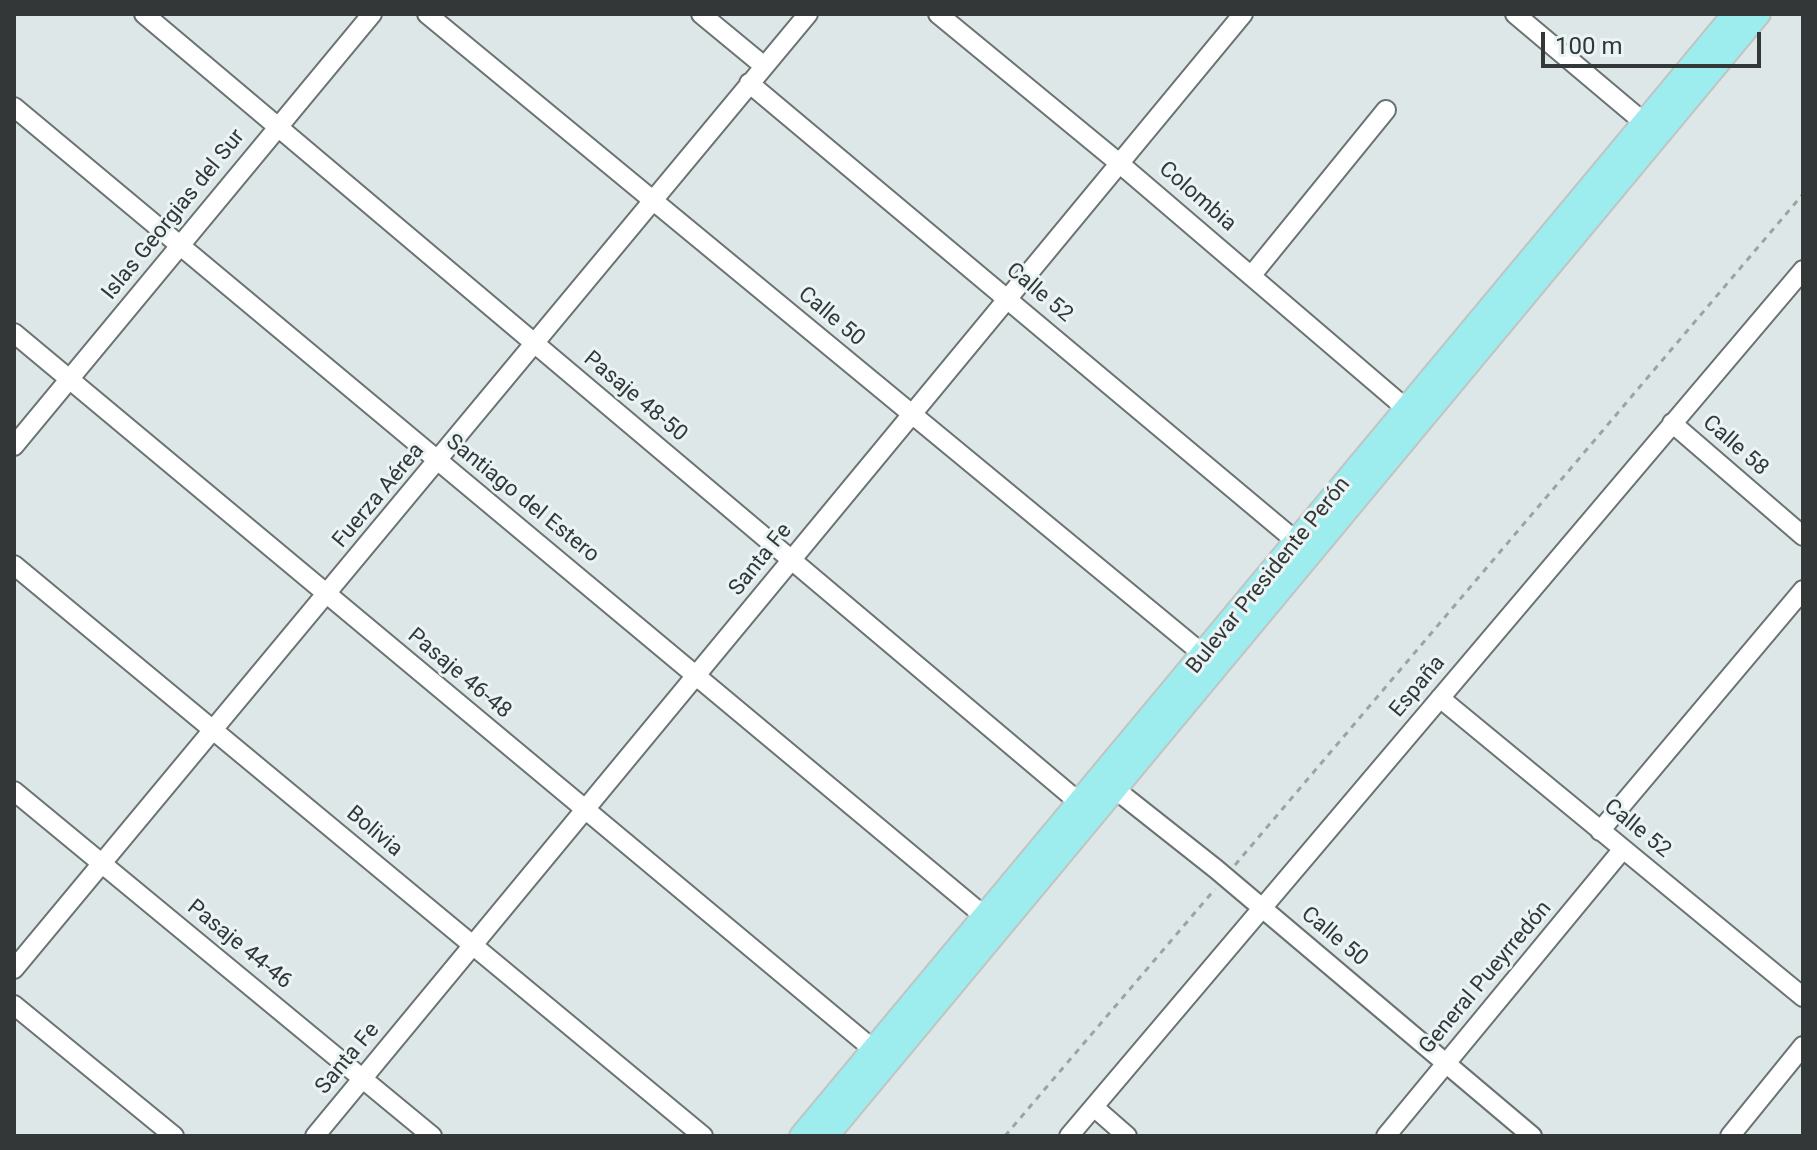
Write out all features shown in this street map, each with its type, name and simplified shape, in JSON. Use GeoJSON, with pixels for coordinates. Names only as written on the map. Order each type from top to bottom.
{"type":"FeatureCollection","features":[{"type":"Feature","properties":{"kind":"main road","name":"Bulevar Presidente Perón"},"geometry":{"type":"LineString","coordinates":[[1651,129],[1734,14]]}},
{"type":"Feature","properties":{"kind":"main road","name":"Bulevar Presidente Perón"},"geometry":{"type":"LineString","coordinates":[[827,1136],[993,923],[1414,414],[1651,129],[1759,14]]}},
{"type":"Feature","properties":{"kind":"main road","name":"Bulevar Presidente Perón"},"geometry":{"type":"LineString","coordinates":[[1109,784],[1204,655],[1297,542],[1414,414]]}},
{"type":"Feature","properties":{"kind":"main road","name":"Bulevar Presidente Perón"},"geometry":{"type":"LineString","coordinates":[[801,1136],[874,1050],[993,923]]}},
{"type":"Feature","properties":{"kind":"street","name":"Pasaje 48-50"},"geometry":{"type":"LineString","coordinates":[[144,14],[1088,810]]}},
{"type":"Feature","properties":{"kind":"street","name":"Islas Georgias del Sur"},"geometry":{"type":"LineString","coordinates":[[14,446],[372,14]]}},
{"type":"Feature","properties":{"kind":"street","name":"Calle 50"},"geometry":{"type":"LineString","coordinates":[[427,14],[1204,655]]}},
{"type":"Feature","properties":{"kind":"street"},"geometry":{"type":"LineString","coordinates":[[701,14],[764,66]]}},
{"type":"Feature","properties":{"kind":"street","name":"Fuerza Aérea"},"geometry":{"type":"LineString","coordinates":[[14,969],[439,462],[808,14]]}},
{"type":"Feature","properties":{"kind":"street","name":"Colombia"},"geometry":{"type":"LineString","coordinates":[[938,14],[1414,414]]}},
{"type":"Feature","properties":{"kind":"street","name":"Santa Fe"},"geometry":{"type":"LineString","coordinates":[[315,1136],[1243,14]]}},
{"type":"Feature","properties":{"kind":"street"},"geometry":{"type":"LineString","coordinates":[[1515,14],[1651,129]]}},
{"type":"Feature","properties":{"kind":"street","name":"Calle 52"},"geometry":{"type":"LineString","coordinates":[[749,83],[1297,542]]}},
{"type":"Feature","properties":{"kind":"street","name":"Santiago del Estero"},"geometry":{"type":"LineString","coordinates":[[14,107],[993,923]]}},
{"type":"Feature","properties":{"kind":"street"},"geometry":{"type":"LineString","coordinates":[[1251,276],[1386,110]]}},
{"type":"Feature","properties":{"kind":"street","name":"España"},"geometry":{"type":"LineString","coordinates":[[1069,1136],[1803,270]]}},
{"type":"Feature","properties":{"kind":"street","name":"Pasaje 46-48"},"geometry":{"type":"LineString","coordinates":[[14,333],[874,1050]]}},
{"type":"Feature","properties":{"kind":"street","name":"Calle 58"},"geometry":{"type":"LineString","coordinates":[[1672,423],[1803,536]]}},
{"type":"Feature","properties":{"kind":"street","name":"Bolivia"},"geometry":{"type":"LineString","coordinates":[[14,565],[703,1136]]}},
{"type":"Feature","properties":{"kind":"street"},"geometry":{"type":"LineString","coordinates":[[1600,831],[1803,590]]}},
{"type":"Feature","properties":{"kind":"street","name":"Calle 52"},"geometry":{"type":"LineString","coordinates":[[1440,698],[1803,997]]}},
{"type":"Feature","properties":{"kind":"street","name":"Calle 50"},"geometry":{"type":"LineString","coordinates":[[1109,784],[1225,877],[1532,1136]]}},
{"type":"Feature","properties":{"kind":"street","name":"Pasaje 44-46"},"geometry":{"type":"LineString","coordinates":[[14,791],[432,1136]]}},
{"type":"Feature","properties":{"kind":"street","name":"General Pueyrredón"},"geometry":{"type":"LineString","coordinates":[[1386,1136],[1623,849]]}},
{"type":"Feature","properties":{"kind":"street"},"geometry":{"type":"LineString","coordinates":[[14,1005],[174,1136]]}},
{"type":"Feature","properties":{"kind":"street"},"geometry":{"type":"LineString","coordinates":[[1730,1136],[1803,1046]]}},
{"type":"Feature","properties":{"kind":"street"},"geometry":{"type":"LineString","coordinates":[[1095,1108],[1127,1136]]}},
{"type":"Feature","properties":{"kind":"path"},"geometry":{"type":"LineString","coordinates":[[1005,1136],[1803,194]]}}]}
